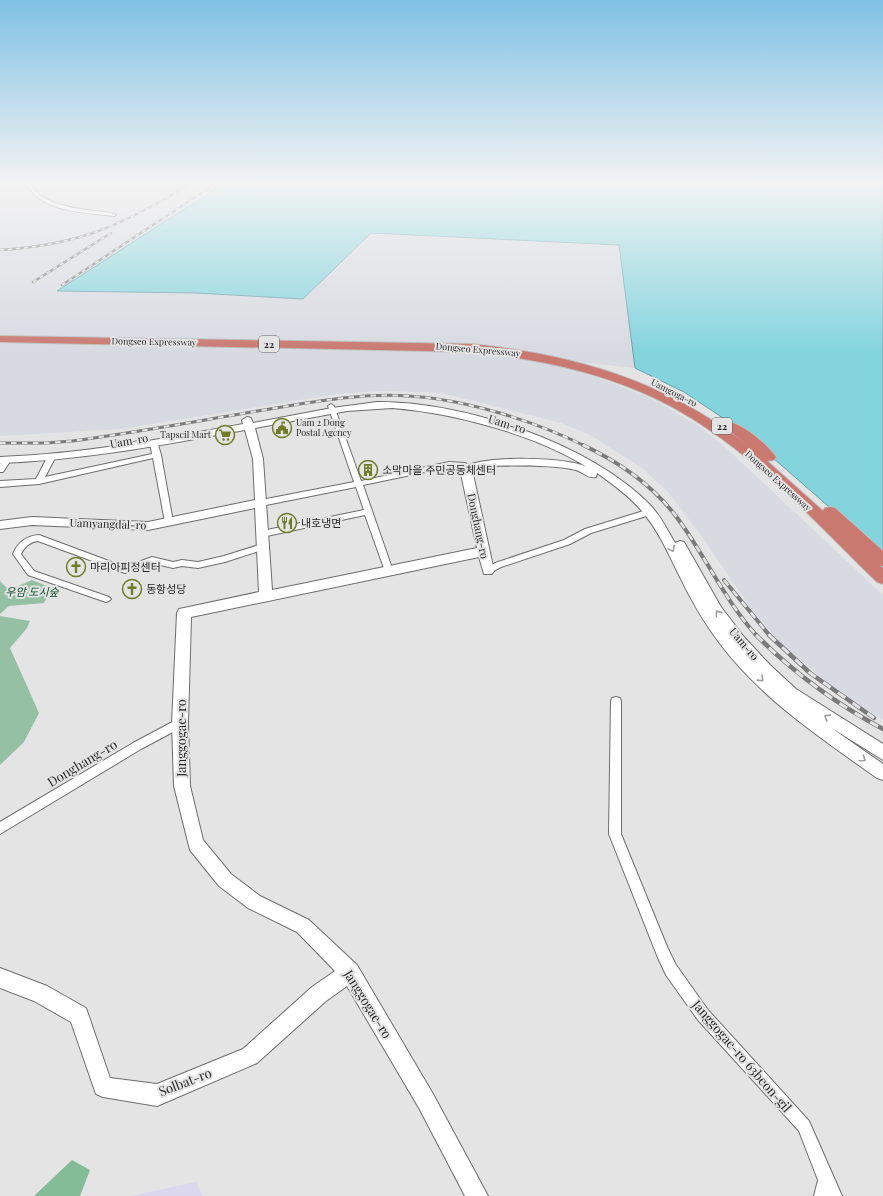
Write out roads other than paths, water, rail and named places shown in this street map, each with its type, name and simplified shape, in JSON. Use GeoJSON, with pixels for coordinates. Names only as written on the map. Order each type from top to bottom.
{"type":"FeatureCollection","features":[{"type":"Feature","properties":{"kind":"highway","name":"Dongseo Expressway"},"geometry":{"type":"LineString","coordinates":[[0,335],[413,341],[473,344],[546,353],[603,367],[669,394],[742,439],[883,562]]}},
{"type":"Feature","properties":{"kind":"highway","name":"Dongseo Expressway"},"geometry":{"type":"LineString","coordinates":[[0,339],[438,346],[498,350],[560,361],[619,378],[670,401],[705,421],[745,451],[774,476],[883,578]]}},
{"type":"Feature","properties":{"kind":"highway","name":"Uamgoga-ro"},"geometry":{"type":"LineString","coordinates":[[438,346],[518,355],[554,362],[620,382],[659,399],[704,426],[732,449],[883,586]]}},
{"type":"Feature","properties":{"kind":"main road","name":"Uam-ro"},"geometry":{"type":"LineString","coordinates":[[2,458],[82,449],[390,401],[458,409],[537,434],[580,451],[602,463],[622,477],[658,510],[675,535],[716,611],[739,641],[765,669],[791,693],[883,754]]}},
{"type":"Feature","properties":{"kind":"main road","name":"Uam-ro"},"geometry":{"type":"LineString","coordinates":[[332,409],[390,405],[454,413],[543,442],[580,458],[609,475],[650,512],[666,538],[709,618],[738,656],[807,719],[883,773]]}},
{"type":"Feature","properties":{"kind":"main road","name":"Uam-ro"},"geometry":{"type":"LineString","coordinates":[[2,458],[51,458],[76,456],[154,443],[248,423]]}},
{"type":"Feature","properties":{"kind":"main road"},"geometry":{"type":"LineString","coordinates":[[248,423],[258,459],[266,596]]}},
{"type":"Feature","properties":{"kind":"main road"},"geometry":{"type":"LineString","coordinates":[[471,468],[488,462],[537,463],[578,467],[614,485],[624,488]]}},
{"type":"Feature","properties":{"kind":"main road","name":"Donghang-ro"},"geometry":{"type":"LineString","coordinates":[[471,468],[467,474],[488,571]]}},
{"type":"Feature","properties":{"kind":"main road","name":"Uamyangdal-ro"},"geometry":{"type":"LineString","coordinates":[[0,525],[32,521],[148,526],[261,503]]}},
{"type":"Feature","properties":{"kind":"main road","name":"Janggogae-ro"},"geometry":{"type":"LineString","coordinates":[[477,1196],[426,1101],[350,972],[304,926],[254,902],[225,880],[196,844],[182,786],[180,723],[184,613],[484,551]]}},
{"type":"Feature","properties":{"kind":"main road","name":"Solbat-ro"},"geometry":{"type":"LineString","coordinates":[[0,978],[40,993],[79,1015],[103,1087],[157,1095],[250,1056],[319,994],[350,972]]}},
{"type":"Feature","properties":{"kind":"street"},"geometry":{"type":"LineString","coordinates":[[332,409],[388,571]]}},
{"type":"Feature","properties":{"kind":"street"},"geometry":{"type":"LineString","coordinates":[[154,443],[169,522]]}},
{"type":"Feature","properties":{"kind":"street"},"geometry":{"type":"LineString","coordinates":[[0,484],[39,481],[156,455]]}},
{"type":"Feature","properties":{"kind":"street"},"geometry":{"type":"LineString","coordinates":[[0,470],[2,458]]}},
{"type":"Feature","properties":{"kind":"street"},"geometry":{"type":"LineString","coordinates":[[39,481],[51,458]]}},
{"type":"Feature","properties":{"kind":"street"},"geometry":{"type":"LineString","coordinates":[[261,503],[427,470],[444,464],[457,464],[471,468]]}},
{"type":"Feature","properties":{"kind":"street"},"geometry":{"type":"LineString","coordinates":[[262,534],[367,512]]}},
{"type":"Feature","properties":{"kind":"street","name":"Donghang-ro"},"geometry":{"type":"LineString","coordinates":[[488,571],[498,565],[567,542],[588,531],[650,512]]}},
{"type":"Feature","properties":{"kind":"street"},"geometry":{"type":"LineString","coordinates":[[106,599],[69,585],[49,580],[31,572],[17,554],[19,549],[26,541],[38,538],[121,570],[130,569],[152,560],[173,565],[182,563],[198,565],[225,559],[262,547]]}},
{"type":"Feature","properties":{"kind":"street","name":"Janggogae-ro 63beon-gil"},"geometry":{"type":"LineString","coordinates":[[616,701],[615,834],[663,953],[671,970],[703,1015],[804,1126],[834,1196]]}},
{"type":"Feature","properties":{"kind":"street","name":"Donghang-ro"},"geometry":{"type":"LineString","coordinates":[[0,828],[137,746],[180,723]]}},
{"type":"Feature","properties":{"kind":"street"},"geometry":{"type":"LineString","coordinates":[[822,1196],[826,1180]]}},
{"type":"Feature","properties":{"kind":"water"},"geometry":{"type":"Polygon","coordinates":[[[136,240],[364,240],[303,299],[196,293],[57,291],[136,240]]]}},
{"type":"Feature","properties":{"kind":"water"},"geometry":{"type":"Polygon","coordinates":[[[512,240],[883,240],[883,554],[741,430],[684,392],[635,368],[619,245],[512,240]]]}},
{"type":"Feature","properties":{"kind":"railway"},"geometry":{"type":"LineString","coordinates":[[0,250],[69,240]]}},
{"type":"Feature","properties":{"kind":"railway"},"geometry":{"type":"LineString","coordinates":[[33,282],[100,240]]}},
{"type":"Feature","properties":{"kind":"railway"},"geometry":{"type":"LineString","coordinates":[[62,285],[130,240]]}},
{"type":"Feature","properties":{"kind":"railway"},"geometry":{"type":"LineString","coordinates":[[0,443],[46,443],[72,441],[148,430],[325,400],[391,395],[430,398],[499,413],[544,428],[585,446]]}},
{"type":"Feature","properties":{"kind":"railway"},"geometry":{"type":"LineString","coordinates":[[585,446],[636,476],[669,507],[688,534],[725,594],[757,636]]}},
{"type":"Feature","properties":{"kind":"railway"},"geometry":{"type":"LineString","coordinates":[[724,580],[770,636]]}},
{"type":"Feature","properties":{"kind":"railway"},"geometry":{"type":"LineString","coordinates":[[757,636],[800,675],[816,687],[883,729]]}},
{"type":"Feature","properties":{"kind":"railway"},"geometry":{"type":"LineString","coordinates":[[770,636],[810,673],[874,718]]}},
{"type":"Feature","properties":{"kind":"place","name":"Uam 2 Dong Postal Agency"},"geometry":{"type":"Point","coordinates":[282,428]}},
{"type":"Feature","properties":{"kind":"place","name":"Tapseil Mart"},"geometry":{"type":"Point","coordinates":[225,435]}},
{"type":"Feature","properties":{"kind":"place","name":"소막마을 주민공동체센터"},"geometry":{"type":"Point","coordinates":[368,470]}},
{"type":"Feature","properties":{"kind":"place","name":"내호냉면"},"geometry":{"type":"Point","coordinates":[287,523]}},
{"type":"Feature","properties":{"kind":"place","name":"마리아피정센터"},"geometry":{"type":"Point","coordinates":[76,567]}},
{"type":"Feature","properties":{"kind":"place","name":"동항성당"},"geometry":{"type":"Point","coordinates":[132,589]}},
{"type":"Feature","properties":{"kind":"park label","name":"우암 도시숲"},"geometry":{"type":"Point","coordinates":[32,592]}}]}
